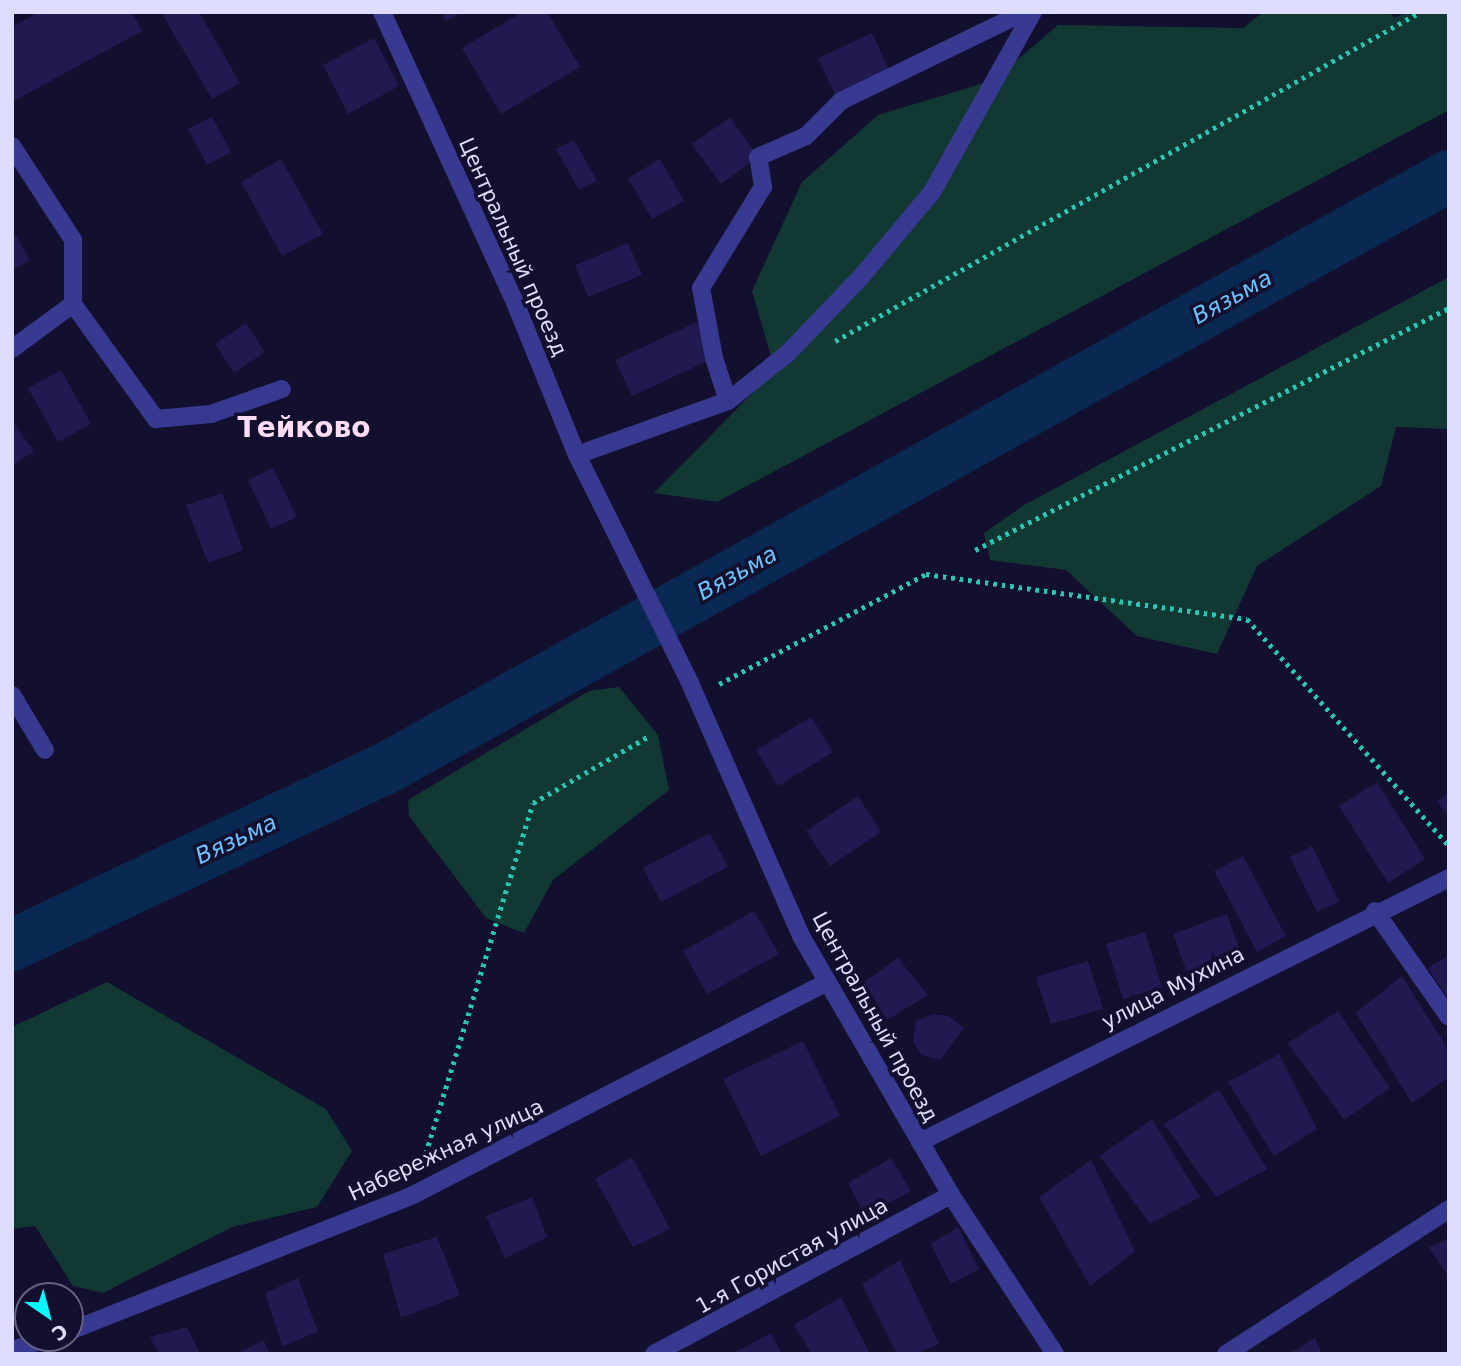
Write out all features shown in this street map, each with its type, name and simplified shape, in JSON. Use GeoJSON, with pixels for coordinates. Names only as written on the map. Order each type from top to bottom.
{"type":"FeatureCollection","features":[{"type":"Feature","properties":{"kind":"street","name":"Центральный проезд"},"geometry":{"type":"LineString","coordinates":[[382,12],[516,305],[578,455],[691,683],[802,936],[951,1195],[1055,1354]]}},
{"type":"Feature","properties":{"kind":"street"},"geometry":{"type":"LineString","coordinates":[[728,401],[714,358],[701,288],[763,187],[758,157],[806,136],[841,102],[1024,12]]}},
{"type":"Feature","properties":{"kind":"street"},"geometry":{"type":"LineString","coordinates":[[578,455],[728,401],[788,353],[861,277],[932,192],[1032,12]]}},
{"type":"Feature","properties":{"kind":"street"},"geometry":{"type":"LineString","coordinates":[[12,146],[73,240],[73,304],[156,419],[211,414],[282,389]]}},
{"type":"Feature","properties":{"kind":"street"},"geometry":{"type":"LineString","coordinates":[[12,349],[73,304]]}},
{"type":"Feature","properties":{"kind":"street"},"geometry":{"type":"LineString","coordinates":[[12,695],[45,750]]}},
{"type":"Feature","properties":{"kind":"street","name":"улица Мухина"},"geometry":{"type":"LineString","coordinates":[[920,1142],[1375,911],[1449,878]]}},
{"type":"Feature","properties":{"kind":"street"},"geometry":{"type":"LineString","coordinates":[[1375,911],[1449,1017]]}},
{"type":"Feature","properties":{"kind":"street","name":"Набережная улица"},"geometry":{"type":"LineString","coordinates":[[84,1325],[413,1195],[828,982]]}},
{"type":"Feature","properties":{"kind":"street","name":"1-я Гористая улица"},"geometry":{"type":"LineString","coordinates":[[654,1354],[951,1195]]}},
{"type":"Feature","properties":{"kind":"street"},"geometry":{"type":"LineString","coordinates":[[1226,1354],[1449,1209]]}},
{"type":"Feature","properties":{"kind":"path"},"geometry":{"type":"LineString","coordinates":[[825,346],[1420,12]]}},
{"type":"Feature","properties":{"kind":"path"},"geometry":{"type":"LineString","coordinates":[[975,550],[1449,308]]}},
{"type":"Feature","properties":{"kind":"path"},"geometry":{"type":"LineString","coordinates":[[719,684],[926,574],[1247,619],[1449,846]]}},
{"type":"Feature","properties":{"kind":"path"},"geometry":{"type":"LineString","coordinates":[[413,1195],[533,803],[649,736]]}},
{"type":"Feature","properties":{"kind":"green space"},"geometry":{"type":"Polygon","coordinates":[[[1263,12],[1389,12],[1394,18],[1407,12],[1449,12],[1449,110],[717,502],[654,493],[775,370],[752,291],[802,182],[878,115],[994,80],[1058,25],[1243,28],[1263,12]]]}},
{"type":"Feature","properties":{"kind":"green space"},"geometry":{"type":"Polygon","coordinates":[[[1449,277],[1449,429],[1396,427],[1381,486],[1257,566],[1217,654],[1137,636],[1066,570],[990,560],[984,533],[1024,505],[1449,277]]]}},
{"type":"Feature","properties":{"kind":"green space"},"geometry":{"type":"Polygon","coordinates":[[[619,687],[658,735],[669,790],[553,880],[524,933],[486,918],[409,816],[408,800],[589,691],[619,687]]]}},
{"type":"Feature","properties":{"kind":"green space"},"geometry":{"type":"Polygon","coordinates":[[[107,982],[326,1109],[352,1151],[317,1207],[232,1227],[103,1293],[84,1289],[84,1282],[70,1282],[35,1226],[12,1229],[12,1027],[107,982]]]}},
{"type":"Feature","properties":{"kind":"building"},"geometry":{"type":"Polygon","coordinates":[[[39,12],[132,12],[142,31],[12,102],[12,27],[39,12]]]}},
{"type":"Feature","properties":{"kind":"building"},"geometry":{"type":"Polygon","coordinates":[[[161,12],[199,12],[240,83],[212,99],[161,12]]]}},
{"type":"Feature","properties":{"kind":"building"},"geometry":{"type":"Polygon","coordinates":[[[441,12],[462,12],[446,21],[441,12]]]}},
{"type":"Feature","properties":{"kind":"building"},"geometry":{"type":"Polygon","coordinates":[[[522,12],[547,12],[580,67],[501,114],[462,48],[522,12]]]}},
{"type":"Feature","properties":{"kind":"building"},"geometry":{"type":"Polygon","coordinates":[[[872,33],[889,70],[835,95],[818,58],[872,33]]]}},
{"type":"Feature","properties":{"kind":"building"},"geometry":{"type":"Polygon","coordinates":[[[374,38],[399,86],[348,114],[323,65],[374,38]]]}},
{"type":"Feature","properties":{"kind":"building"},"geometry":{"type":"Polygon","coordinates":[[[212,117],[231,152],[207,165],[188,129],[212,117]]]}},
{"type":"Feature","properties":{"kind":"building"},"geometry":{"type":"Polygon","coordinates":[[[730,117],[758,157],[721,184],[692,144],[730,117]]]}},
{"type":"Feature","properties":{"kind":"building"},"geometry":{"type":"Polygon","coordinates":[[[574,140],[597,181],[579,190],[556,149],[574,140]]]}},
{"type":"Feature","properties":{"kind":"building"},"geometry":{"type":"Polygon","coordinates":[[[281,159],[323,234],[282,256],[241,182],[281,159]]]}},
{"type":"Feature","properties":{"kind":"building"},"geometry":{"type":"Polygon","coordinates":[[[660,159],[684,201],[652,219],[628,178],[660,159]]]}},
{"type":"Feature","properties":{"kind":"building"},"geometry":{"type":"Polygon","coordinates":[[[12,229],[30,260],[12,270],[12,229]]]}},
{"type":"Feature","properties":{"kind":"building"},"geometry":{"type":"Polygon","coordinates":[[[628,243],[642,275],[588,297],[575,265],[628,243]]]}},
{"type":"Feature","properties":{"kind":"building"},"geometry":{"type":"Polygon","coordinates":[[[697,322],[714,358],[632,396],[615,360],[697,322]]]}},
{"type":"Feature","properties":{"kind":"building"},"geometry":{"type":"Polygon","coordinates":[[[246,323],[265,352],[234,373],[215,344],[246,323]]]}},
{"type":"Feature","properties":{"kind":"building"},"geometry":{"type":"Polygon","coordinates":[[[61,370],[91,424],[58,442],[28,388],[61,370]]]}},
{"type":"Feature","properties":{"kind":"building"},"geometry":{"type":"Polygon","coordinates":[[[12,421],[34,451],[12,466],[12,421]]]}},
{"type":"Feature","properties":{"kind":"building"},"geometry":{"type":"Polygon","coordinates":[[[273,468],[297,517],[271,529],[248,480],[273,468]]]}},
{"type":"Feature","properties":{"kind":"building"},"geometry":{"type":"Polygon","coordinates":[[[222,493],[243,550],[208,563],[186,505],[222,493]]]}},
{"type":"Feature","properties":{"kind":"building"},"geometry":{"type":"Polygon","coordinates":[[[811,717],[833,752],[778,786],[756,750],[811,717]]]}},
{"type":"Feature","properties":{"kind":"building"},"geometry":{"type":"Polygon","coordinates":[[[1377,782],[1425,859],[1388,883],[1339,806],[1377,782]]]}},
{"type":"Feature","properties":{"kind":"building"},"geometry":{"type":"Polygon","coordinates":[[[1449,793],[1449,818],[1437,801],[1449,793]]]}},
{"type":"Feature","properties":{"kind":"building"},"geometry":{"type":"Polygon","coordinates":[[[858,796],[881,832],[830,866],[806,831],[858,796]]]}},
{"type":"Feature","properties":{"kind":"building"},"geometry":{"type":"Polygon","coordinates":[[[710,833],[728,867],[661,902],[643,868],[710,833]]]}},
{"type":"Feature","properties":{"kind":"building"},"geometry":{"type":"Polygon","coordinates":[[[1312,846],[1339,901],[1317,912],[1290,857],[1312,846]]]}},
{"type":"Feature","properties":{"kind":"building"},"geometry":{"type":"Polygon","coordinates":[[[1243,856],[1286,936],[1257,952],[1214,871],[1243,856]]]}},
{"type":"Feature","properties":{"kind":"building"},"geometry":{"type":"Polygon","coordinates":[[[754,911],[779,954],[707,994],[683,951],[754,911]]]}},
{"type":"Feature","properties":{"kind":"building"},"geometry":{"type":"Polygon","coordinates":[[[1227,914],[1242,956],[1188,975],[1173,934],[1227,914]]]}},
{"type":"Feature","properties":{"kind":"building"},"geometry":{"type":"Polygon","coordinates":[[[1145,932],[1162,987],[1123,999],[1106,944],[1145,932]]]}},
{"type":"Feature","properties":{"kind":"building"},"geometry":{"type":"Polygon","coordinates":[[[1449,955],[1449,1000],[1428,968],[1449,955]]]}},
{"type":"Feature","properties":{"kind":"building"},"geometry":{"type":"Polygon","coordinates":[[[898,958],[928,995],[887,1020],[864,982],[898,958]]]}},
{"type":"Feature","properties":{"kind":"building"},"geometry":{"type":"Polygon","coordinates":[[[1088,961],[1103,1009],[1051,1024],[1036,977],[1088,961]]]}},
{"type":"Feature","properties":{"kind":"building"},"geometry":{"type":"Polygon","coordinates":[[[1402,976],[1449,1051],[1449,1077],[1412,1103],[1356,1013],[1402,976]]]}},
{"type":"Feature","properties":{"kind":"building"},"geometry":{"type":"Polygon","coordinates":[[[1338,1011],[1390,1088],[1344,1120],[1288,1043],[1338,1011]]]}},
{"type":"Feature","properties":{"kind":"building"},"geometry":{"type":"Polygon","coordinates":[[[933,1014],[948,1016],[964,1028],[940,1060],[921,1055],[913,1041],[916,1021],[933,1014]]]}},
{"type":"Feature","properties":{"kind":"building"},"geometry":{"type":"Polygon","coordinates":[[[803,1041],[840,1116],[761,1156],[723,1079],[803,1041]]]}},
{"type":"Feature","properties":{"kind":"building"},"geometry":{"type":"Polygon","coordinates":[[[1279,1054],[1317,1129],[1274,1156],[1228,1082],[1279,1054]]]}},
{"type":"Feature","properties":{"kind":"building"},"geometry":{"type":"Polygon","coordinates":[[[1219,1090],[1267,1169],[1216,1197],[1164,1124],[1219,1090]]]}},
{"type":"Feature","properties":{"kind":"building"},"geometry":{"type":"Polygon","coordinates":[[[1152,1119],[1200,1197],[1150,1224],[1100,1156],[1152,1119]]]}},
{"type":"Feature","properties":{"kind":"building"},"geometry":{"type":"Polygon","coordinates":[[[632,1157],[670,1229],[633,1247],[595,1179],[632,1157]]]}},
{"type":"Feature","properties":{"kind":"building"},"geometry":{"type":"Polygon","coordinates":[[[891,1158],[911,1191],[865,1216],[848,1183],[891,1158]]]}},
{"type":"Feature","properties":{"kind":"building"},"geometry":{"type":"Polygon","coordinates":[[[1091,1160],[1135,1251],[1090,1286],[1039,1197],[1091,1160]]]}},
{"type":"Feature","properties":{"kind":"building"},"geometry":{"type":"Polygon","coordinates":[[[532,1197],[547,1237],[505,1258],[486,1216],[532,1197]]]}},
{"type":"Feature","properties":{"kind":"building"},"geometry":{"type":"Polygon","coordinates":[[[958,1227],[979,1269],[951,1284],[931,1244],[958,1227]]]}},
{"type":"Feature","properties":{"kind":"building"},"geometry":{"type":"Polygon","coordinates":[[[437,1237],[460,1295],[401,1318],[383,1254],[437,1237]]]}},
{"type":"Feature","properties":{"kind":"building"},"geometry":{"type":"Polygon","coordinates":[[[1449,1238],[1449,1278],[1429,1247],[1449,1238]]]}},
{"type":"Feature","properties":{"kind":"building"},"geometry":{"type":"Polygon","coordinates":[[[900,1260],[939,1344],[915,1354],[897,1354],[862,1284],[900,1260]]]}},
{"type":"Feature","properties":{"kind":"building"},"geometry":{"type":"Polygon","coordinates":[[[298,1278],[318,1332],[282,1346],[265,1293],[298,1278]]]}},
{"type":"Feature","properties":{"kind":"building"},"geometry":{"type":"Polygon","coordinates":[[[841,1297],[870,1354],[812,1354],[794,1325],[841,1297]]]}},
{"type":"Feature","properties":{"kind":"building"},"geometry":{"type":"Polygon","coordinates":[[[187,1327],[200,1354],[159,1354],[150,1337],[187,1327]]]}},
{"type":"Feature","properties":{"kind":"building"},"geometry":{"type":"Polygon","coordinates":[[[771,1333],[782,1354],[737,1354],[736,1352],[771,1333]]]}},
{"type":"Feature","properties":{"kind":"building"},"geometry":{"type":"Polygon","coordinates":[[[1315,1338],[1322,1354],[1289,1354],[1315,1338]]]}},
{"type":"Feature","properties":{"kind":"building"},"geometry":{"type":"Polygon","coordinates":[[[264,1340],[269,1354],[236,1354],[264,1340]]]}},
{"type":"Feature","properties":{"kind":"waterway","name":"Вязьма"},"geometry":{"type":"LineString","coordinates":[[12,945],[390,766],[1449,176]]}},
{"type":"Feature","properties":{"kind":"district","name":"Тейково"},"geometry":{"type":"Point","coordinates":[304,428]}}]}
